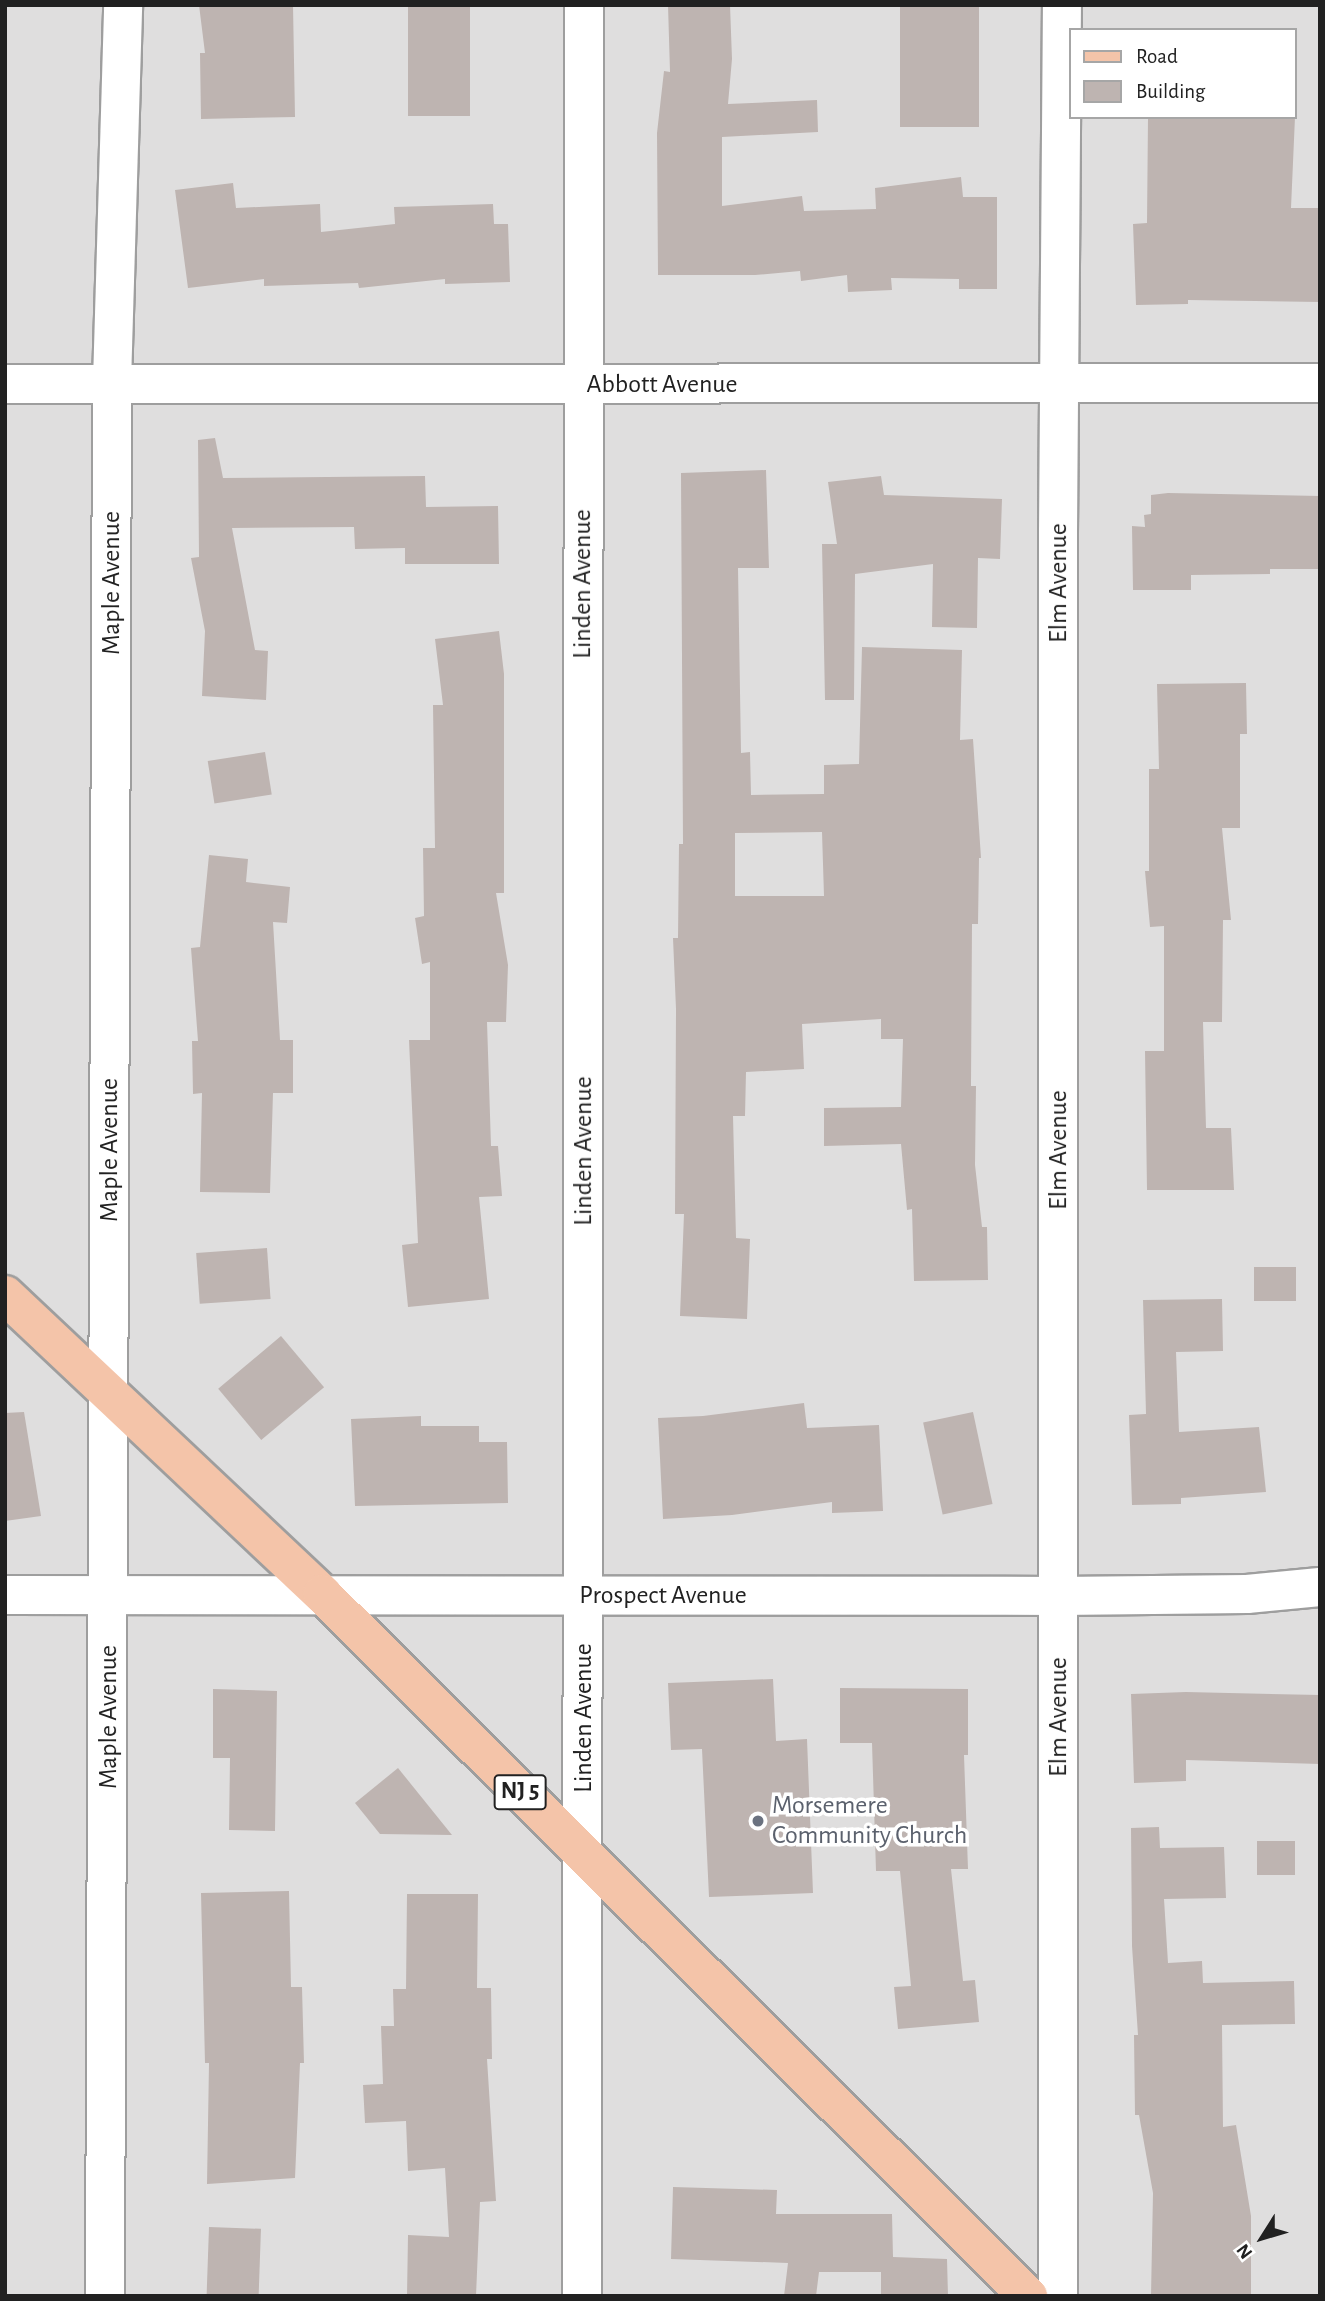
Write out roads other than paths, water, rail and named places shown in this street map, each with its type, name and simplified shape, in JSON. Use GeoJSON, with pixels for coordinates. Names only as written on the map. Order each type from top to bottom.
{"type":"FeatureCollection","features":[{"type":"Feature","properties":{"kind":"main road","name":"NJ 5"},"geometry":{"type":"LineString","coordinates":[[5,1294],[322,1594],[1028,2296]]}},
{"type":"Feature","properties":{"kind":"street","name":"Maple Avenue"},"geometry":{"type":"LineString","coordinates":[[105,2296],[112,382],[123,5]]}},
{"type":"Feature","properties":{"kind":"street","name":"Linden Avenue"},"geometry":{"type":"LineString","coordinates":[[582,2296],[584,5]]}},
{"type":"Feature","properties":{"kind":"street","name":"Elm Avenue"},"geometry":{"type":"LineString","coordinates":[[1058,2296],[1062,5]]}},
{"type":"Feature","properties":{"kind":"street","name":"Abbott Avenue"},"geometry":{"type":"LineString","coordinates":[[5,384],[1320,383]]}},
{"type":"Feature","properties":{"kind":"street","name":"Prospect Avenue"},"geometry":{"type":"LineString","coordinates":[[5,1595],[1059,1596],[1247,1594],[1320,1587]]}},
{"type":"Feature","properties":{"kind":"place","name":"Morsemere Community Church"},"geometry":{"type":"Point","coordinates":[758,1821]}}]}
